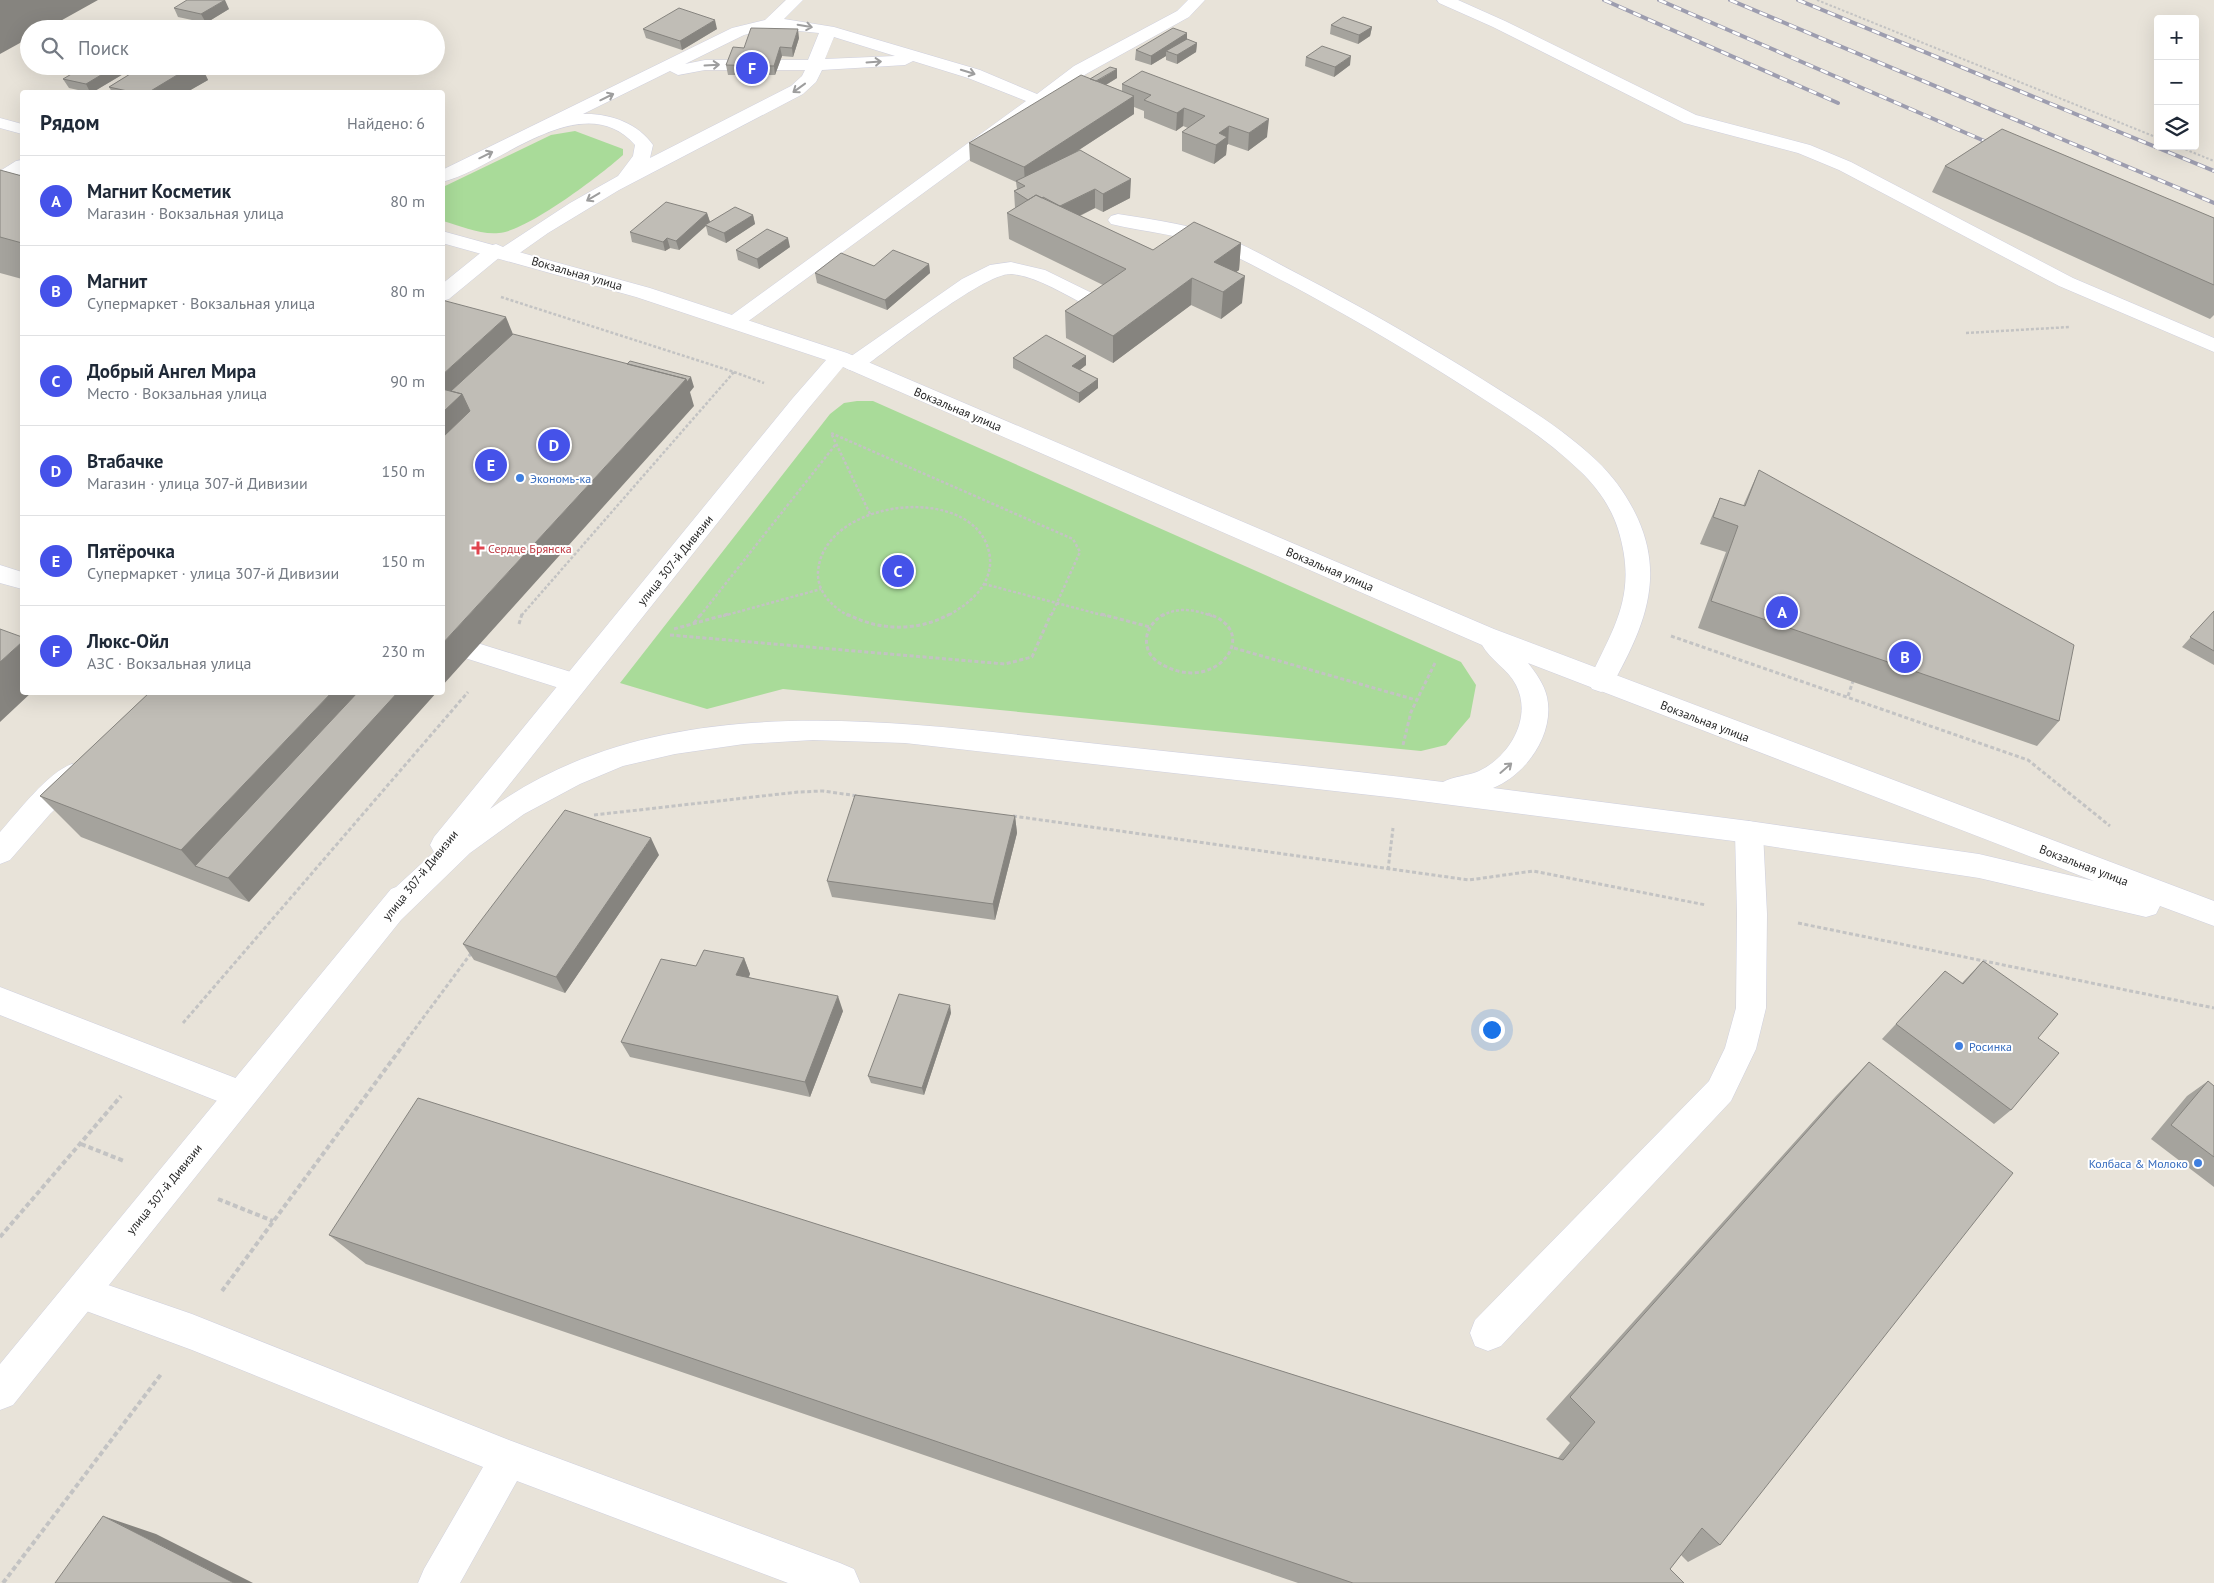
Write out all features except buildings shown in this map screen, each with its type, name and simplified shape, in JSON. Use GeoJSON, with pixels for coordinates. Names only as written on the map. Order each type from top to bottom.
{"type":"FeatureCollection","features":[{"type":"Feature","properties":{"kind":"street"},"geometry":{"type":"LineString","coordinates":[[771,23],[795,0]]}},
{"type":"Feature","properties":{"kind":"street"},"geometry":{"type":"LineString","coordinates":[[736,321],[1080,70],[1183,14],[1197,0]]}},
{"type":"Feature","properties":{"kind":"street"},"geometry":{"type":"LineString","coordinates":[[1445,0],[1499,24],[1690,119],[1804,149],[1844,166],[2066,282],[2214,346]]}},
{"type":"Feature","properties":{"kind":"street"},"geometry":{"type":"LineString","coordinates":[[445,176],[647,78],[738,31],[771,23],[799,24],[828,30],[974,74],[1037,100]]}},
{"type":"Feature","properties":{"kind":"street"},"geometry":{"type":"LineString","coordinates":[[445,293],[501,252],[626,177],[797,90],[810,78],[828,30]]}},
{"type":"Feature","properties":{"kind":"street"},"geometry":{"type":"LineString","coordinates":[[647,78],[706,65],[816,65],[921,59]]}},
{"type":"Feature","properties":{"kind":"street"},"geometry":{"type":"LineString","coordinates":[[547,125],[572,119],[594,119],[616,125],[638,136],[644,146],[642,157],[626,177]]}},
{"type":"Feature","properties":{"kind":"street"},"geometry":{"type":"LineString","coordinates":[[0,123],[20,128]]}},
{"type":"Feature","properties":{"kind":"street"},"geometry":{"type":"LineString","coordinates":[[0,178],[20,165]]}},
{"type":"Feature","properties":{"kind":"street"},"geometry":{"type":"LineString","coordinates":[[1118,220],[1161,226],[1224,244],[1318,292],[1411,344],[1480,387],[1561,442],[1588,467],[1610,490],[1626,519],[1634,548],[1638,573],[1637,597],[1634,610],[1602,682]]}},
{"type":"Feature","properties":{"kind":"street","name":"Вокзальная улица"},"geometry":{"type":"LineString","coordinates":[[445,238],[620,284],[736,321],[847,361],[1485,636],[2214,914]]}},
{"type":"Feature","properties":{"kind":"street","name":"улица 307-й Дивизии"},"geometry":{"type":"LineString","coordinates":[[0,1392],[800,404],[847,361],[969,283],[997,269],[1011,268],[1038,274],[1093,301]]}},
{"type":"Feature","properties":{"kind":"street"},"geometry":{"type":"LineString","coordinates":[[0,574],[20,580]]}},
{"type":"Feature","properties":{"kind":"street"},"geometry":{"type":"LineString","coordinates":[[1427,790],[1454,789],[1479,784],[1498,775],[1519,756],[1527,741],[1532,726],[1534,698],[1512,661],[1485,636]]}},
{"type":"Feature","properties":{"kind":"street"},"geometry":{"type":"LineString","coordinates":[[485,655],[575,683]]}},
{"type":"Feature","properties":{"kind":"street"},"geometry":{"type":"LineString","coordinates":[[390,911],[460,845],[514,806],[570,776],[620,756],[675,744],[744,734],[813,730],[905,733],[1427,790],[1749,832],[1979,866],[2109,895],[2214,923]]}},
{"type":"Feature","properties":{"kind":"street"},"geometry":{"type":"LineString","coordinates":[[0,852],[40,806],[89,757]]}},
{"type":"Feature","properties":{"kind":"street"},"geometry":{"type":"LineString","coordinates":[[1488,1333],[1720,1090],[1740,1049],[1751,1008],[1752,914],[1749,832]]}},
{"type":"Feature","properties":{"kind":"street"},"geometry":{"type":"LineString","coordinates":[[0,1001],[240,1094]]}},
{"type":"Feature","properties":{"kind":"street"},"geometry":{"type":"LineString","coordinates":[[82,1293],[192,1332],[509,1459],[840,1583]]}},
{"type":"Feature","properties":{"kind":"street"},"geometry":{"type":"LineString","coordinates":[[438,1583],[509,1459]]}},
{"type":"Feature","properties":{"kind":"path"},"geometry":{"type":"LineString","coordinates":[[1817,0],[2154,136]]}},
{"type":"Feature","properties":{"kind":"path"},"geometry":{"type":"LineString","coordinates":[[2187,150],[2214,161]]}},
{"type":"Feature","properties":{"kind":"path"},"geometry":{"type":"LineString","coordinates":[[210,991],[485,655],[514,641],[521,615],[734,372],[518,301]]}},
{"type":"Feature","properties":{"kind":"path"},"geometry":{"type":"LineString","coordinates":[[1966,333],[2076,327]]}},
{"type":"Feature","properties":{"kind":"path"},"geometry":{"type":"LineString","coordinates":[[821,589],[666,633],[1005,664],[1032,657],[1058,604],[1080,552],[1074,539],[831,432],[870,514]]}},
{"type":"Feature","properties":{"kind":"path"},"geometry":{"type":"LineString","coordinates":[[694,624],[836,444]]}},
{"type":"Feature","properties":{"kind":"path"},"geometry":{"type":"LineString","coordinates":[[914,506],[941,510],[965,520],[982,535],[990,554],[989,574],[984,584],[978,594],[959,611],[934,622],[906,628],[878,626],[852,619],[832,606],[821,589],[818,570],[823,550],[838,532],[870,514],[887,509],[914,506]]}},
{"type":"Feature","properties":{"kind":"path"},"geometry":{"type":"LineString","coordinates":[[984,584],[1150,627]]}},
{"type":"Feature","properties":{"kind":"path"},"geometry":{"type":"LineString","coordinates":[[1176,610],[1206,611],[1219,617],[1228,626],[1233,637],[1233,648],[1229,658],[1209,672],[1181,673],[1167,669],[1149,653],[1146,643],[1147,633],[1150,627],[1162,615],[1176,610]]}},
{"type":"Feature","properties":{"kind":"path"},"geometry":{"type":"LineString","coordinates":[[1672,635],[2028,760],[2117,831]]}},
{"type":"Feature","properties":{"kind":"path"},"geometry":{"type":"LineString","coordinates":[[1233,648],[1416,700]]}},
{"type":"Feature","properties":{"kind":"path"},"geometry":{"type":"LineString","coordinates":[[1848,696],[1852,681]]}},
{"type":"Feature","properties":{"kind":"path"},"geometry":{"type":"LineString","coordinates":[[593,815],[798,792],[823,791],[862,796]]}},
{"type":"Feature","properties":{"kind":"path"},"geometry":{"type":"LineString","coordinates":[[1008,815],[1469,880],[1533,871],[2001,962],[2214,1008]]}},
{"type":"Feature","properties":{"kind":"path"},"geometry":{"type":"LineString","coordinates":[[4,1583],[192,1332],[474,949]]}},
{"type":"Feature","properties":{"kind":"path"},"geometry":{"type":"LineString","coordinates":[[0,1238],[152,1060]]}},
{"type":"Feature","properties":{"kind":"green space"},"geometry":{"type":"Polygon","coordinates":[[[575,131],[623,149],[623,155],[563,201],[545,213],[511,230],[499,233],[485,233],[445,222],[445,186],[551,135],[575,131]]]}},
{"type":"Feature","properties":{"kind":"green space"},"geometry":{"type":"Polygon","coordinates":[[[873,401],[1461,662],[1476,685],[1470,717],[1446,745],[1421,751],[783,689],[707,709],[620,683],[830,414],[844,403],[873,401]]]}},
{"type":"Feature","properties":{"kind":"railway"},"geometry":{"type":"LineString","coordinates":[[1604,0],[1838,103]]}},
{"type":"Feature","properties":{"kind":"railway"},"geometry":{"type":"LineString","coordinates":[[1659,0],[1996,146]]}},
{"type":"Feature","properties":{"kind":"railway"},"geometry":{"type":"LineString","coordinates":[[1730,0],[2214,203]]}},
{"type":"Feature","properties":{"kind":"railway"},"geometry":{"type":"LineString","coordinates":[[1798,0],[2214,171]]}},
{"type":"Feature","properties":{"kind":"place","name":"Люкс-Ойл"},"geometry":{"type":"Point","coordinates":[752,68]}},
{"type":"Feature","properties":{"kind":"place","name":"Втабачке"},"geometry":{"type":"Point","coordinates":[554,445]}},
{"type":"Feature","properties":{"kind":"place","name":"Пятёрочка"},"geometry":{"type":"Point","coordinates":[491,465]}},
{"type":"Feature","properties":{"kind":"place","name":"Экономь-ка"},"geometry":{"type":"Point","coordinates":[520,478]}},
{"type":"Feature","properties":{"kind":"place","name":"Сердце Брянска"},"geometry":{"type":"Point","coordinates":[478,548]}},
{"type":"Feature","properties":{"kind":"place","name":"Добрый Ангел Мира"},"geometry":{"type":"Point","coordinates":[898,571]}},
{"type":"Feature","properties":{"kind":"place","name":"Магнит Косметик"},"geometry":{"type":"Point","coordinates":[1782,612]}},
{"type":"Feature","properties":{"kind":"place","name":"Магнит"},"geometry":{"type":"Point","coordinates":[1905,657]}},
{"type":"Feature","properties":{"kind":"place","name":"Росинка"},"geometry":{"type":"Point","coordinates":[1959,1046]}},
{"type":"Feature","properties":{"kind":"place","name":"Колбаса & Молоко"},"geometry":{"type":"Point","coordinates":[2198,1163]}}]}
